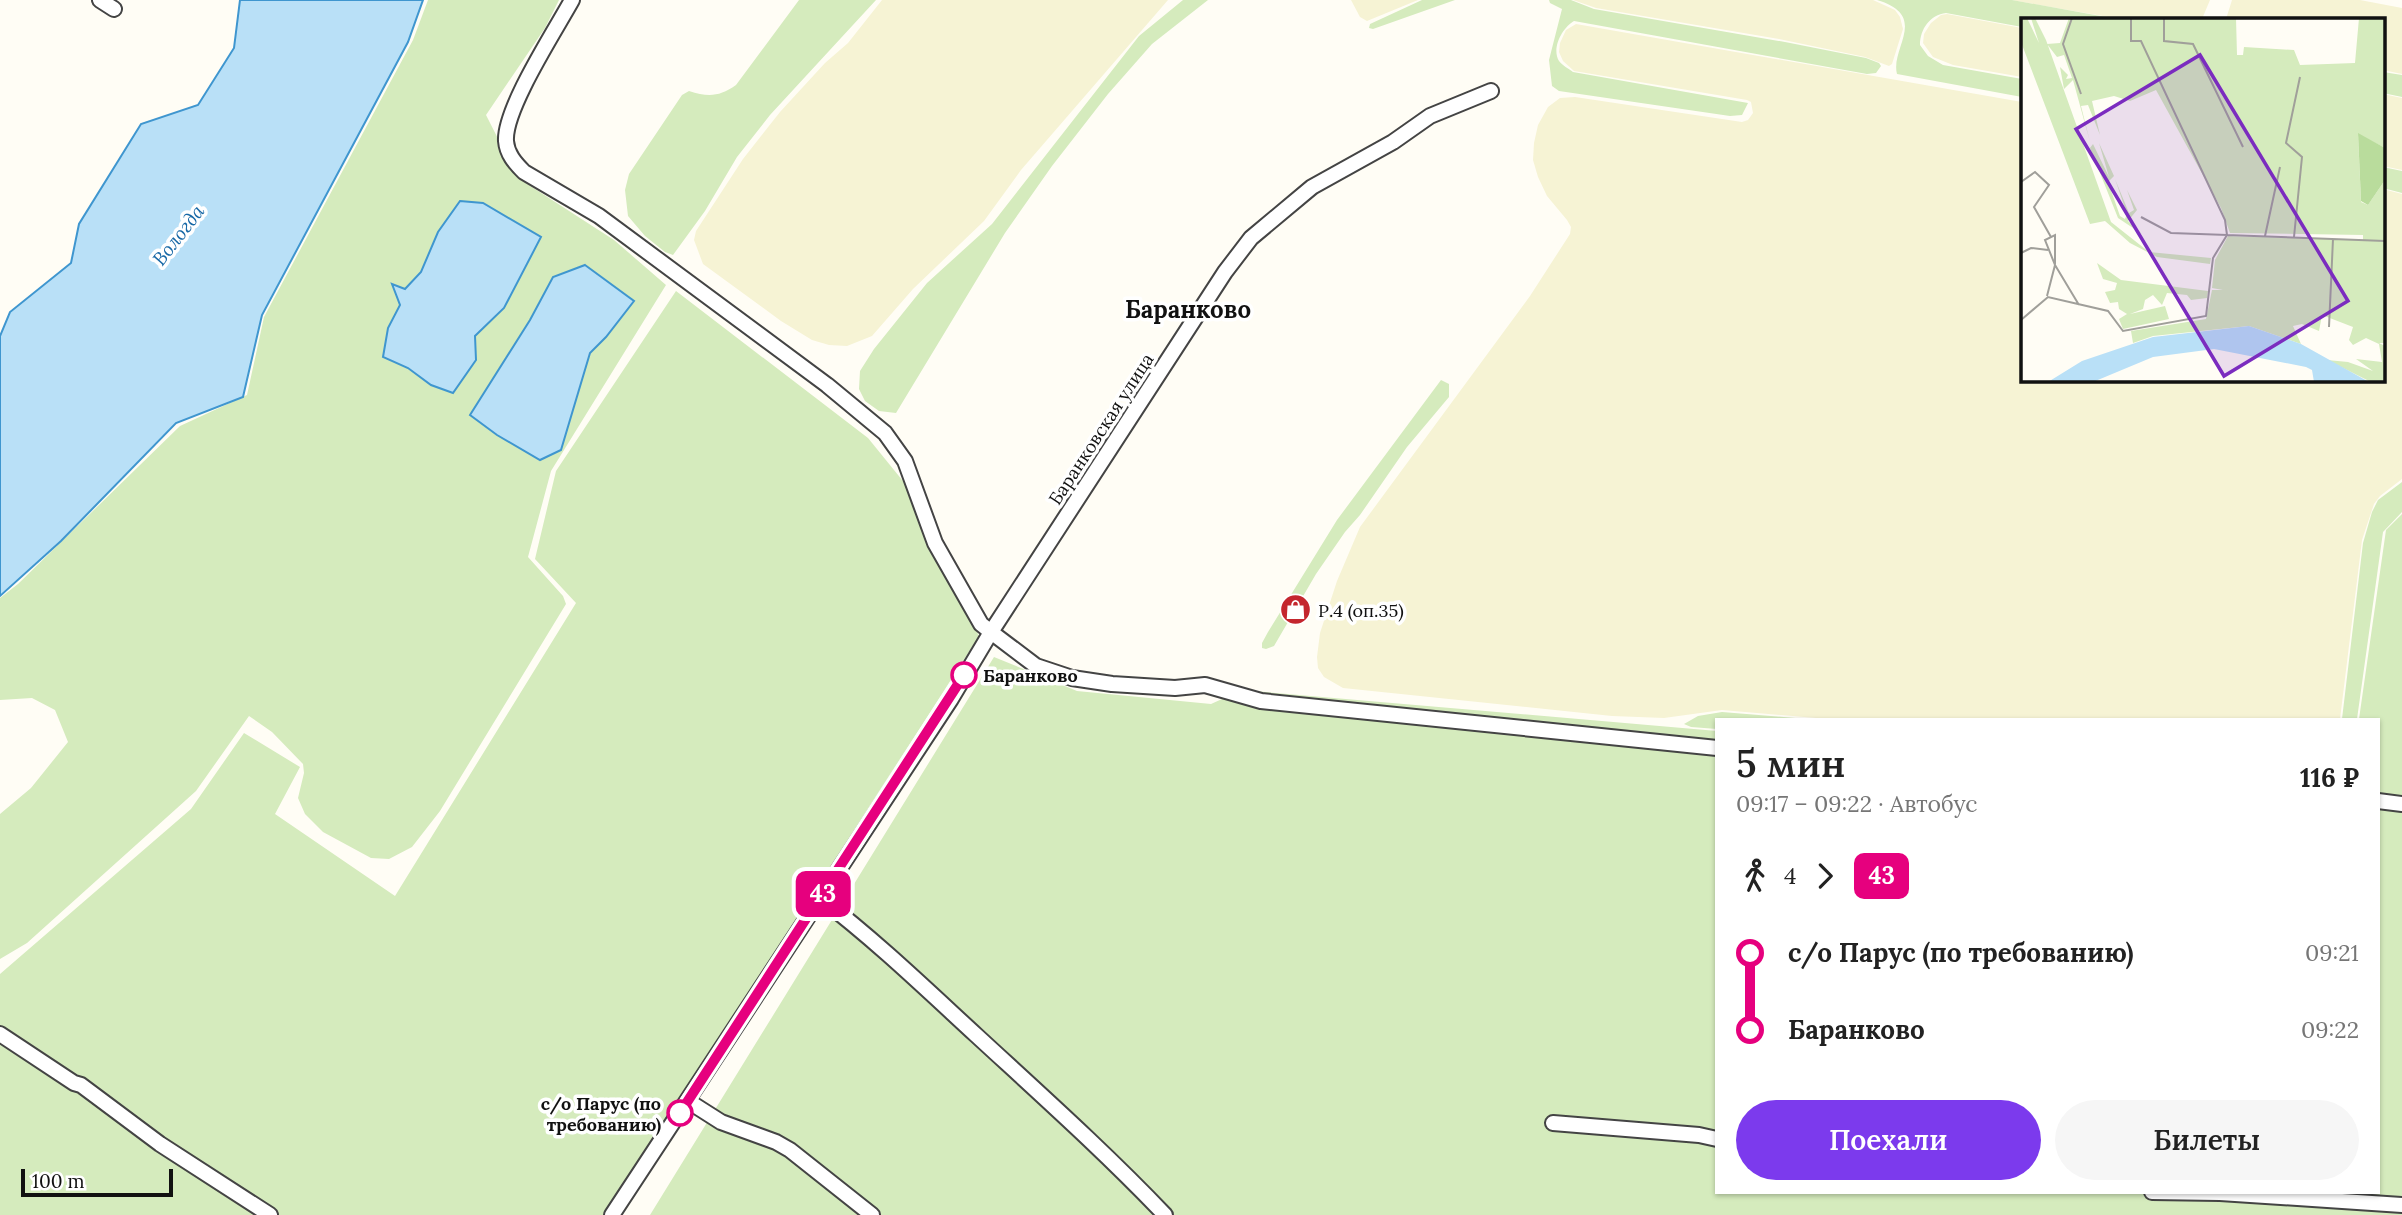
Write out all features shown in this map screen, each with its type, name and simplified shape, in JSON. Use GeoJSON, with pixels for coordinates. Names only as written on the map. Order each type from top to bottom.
{"type":"FeatureCollection","features":[{"type":"Feature","properties":{"kind":"street"},"geometry":{"type":"LineString","coordinates":[[100,0],[114,9]]}},
{"type":"Feature","properties":{"kind":"street"},"geometry":{"type":"LineString","coordinates":[[572,0],[509,118],[506,142],[508,153],[515,164],[598,216],[827,385],[885,433],[905,461],[935,543],[981,624],[1036,666],[1085,680],[1175,688],[1205,685],[1261,701],[1715,748]]}},
{"type":"Feature","properties":{"kind":"street","name":"Баранковская улица"},"geometry":{"type":"LineString","coordinates":[[612,1215],[951,699],[991,632],[1225,272],[1251,238],[1312,187],[1393,142],[1430,116],[1491,91]]}},
{"type":"Feature","properties":{"kind":"street"},"geometry":{"type":"LineString","coordinates":[[2380,801],[2402,804]]}},
{"type":"Feature","properties":{"kind":"street"},"geometry":{"type":"LineString","coordinates":[[820,898],[853,923],[1013,1069],[1104,1153],[1165,1215]]}},
{"type":"Feature","properties":{"kind":"street"},"geometry":{"type":"LineString","coordinates":[[0,1034],[74,1083],[82,1085],[160,1144],[270,1215]]}},
{"type":"Feature","properties":{"kind":"street"},"geometry":{"type":"LineString","coordinates":[[688,1101],[721,1122],[776,1142],[790,1150],[872,1215]]}},
{"type":"Feature","properties":{"kind":"street"},"geometry":{"type":"LineString","coordinates":[[1553,1123],[1715,1139]]}},
{"type":"Feature","properties":{"kind":"street"},"geometry":{"type":"LineString","coordinates":[[2235,1194],[2402,1205]]}},
{"type":"Feature","properties":{"kind":"shaded area"},"geometry":{"type":"Polygon","coordinates":[[[882,0],[1168,0],[1021,170],[984,221],[913,289],[872,336],[847,346],[829,345],[812,340],[781,321],[703,264],[694,240],[696,231],[743,159],[780,112],[825,63],[848,43],[882,0]]]}},
{"type":"Feature","properties":{"kind":"shaded area"},"geometry":{"type":"Polygon","coordinates":[[[1351,0],[1418,0],[1367,21],[1360,17],[1351,0]]]}},
{"type":"Feature","properties":{"kind":"shaded area"},"geometry":{"type":"Polygon","coordinates":[[[1573,0],[1873,0],[1895,10],[1903,29],[1889,66],[1865,57],[1779,39],[1596,8],[1573,0]]]}},
{"type":"Feature","properties":{"kind":"shaded area"},"geometry":{"type":"Polygon","coordinates":[[[2011,0],[2210,0],[2202,18],[2114,18],[2011,0]]]}},
{"type":"Feature","properties":{"kind":"shaded area"},"geometry":{"type":"Polygon","coordinates":[[[2232,0],[2360,0],[2402,8],[2402,74],[2384,70],[2384,18],[2226,18],[2232,0]]]}},
{"type":"Feature","properties":{"kind":"shaded area"},"geometry":{"type":"Polygon","coordinates":[[[1941,15],[2021,28],[2021,77],[1953,65],[1933,57],[1923,43],[1924,34],[1931,23],[1941,15]]]}},
{"type":"Feature","properties":{"kind":"shaded area"},"geometry":{"type":"Polygon","coordinates":[[[1576,24],[2021,102],[2021,382],[2384,382],[2384,189],[2402,194],[2402,479],[2374,504],[2362,540],[2340,718],[1816,718],[1722,710],[1664,718],[1612,716],[1343,688],[1324,677],[1318,668],[1317,657],[1320,633],[1337,581],[1360,527],[1530,296],[1570,234],[1571,227],[1547,196],[1533,160],[1538,125],[1548,107],[1560,98],[1575,97],[1742,122],[1748,120],[1753,113],[1751,102],[1747,100],[1574,71],[1563,61],[1559,52],[1566,30],[1576,24]]]}},
{"type":"Feature","properties":{"kind":"shaded area"},"geometry":{"type":"Polygon","coordinates":[[[2384,94],[2402,98],[2402,170],[2384,166],[2384,94]]]}},
{"type":"Feature","properties":{"kind":"green space"},"geometry":{"type":"Polygon","coordinates":[[[428,0],[559,0],[545,28],[486,115],[518,178],[614,240],[666,285],[551,471],[528,557],[563,596],[566,604],[440,811],[412,847],[389,859],[371,858],[323,832],[305,814],[298,798],[304,773],[303,764],[272,732],[249,716],[196,791],[27,943],[0,959],[0,814],[31,788],[68,742],[55,710],[32,698],[0,700],[0,598],[18,584],[180,426],[247,395],[264,317],[413,40],[428,0]],[[438,232],[421,272],[405,289],[393,284],[400,305],[388,328],[383,357],[408,368],[431,385],[476,361],[475,336],[504,308],[438,232]],[[553,277],[530,320],[470,415],[497,435],[540,460],[590,353],[606,337],[553,277]]]}},
{"type":"Feature","properties":{"kind":"green space"},"geometry":{"type":"Polygon","coordinates":[[[799,0],[876,0],[770,115],[737,157],[705,211],[673,255],[665,252],[645,236],[628,216],[625,190],[629,174],[682,95],[689,91],[719,94],[736,85],[799,0]]]}},
{"type":"Feature","properties":{"kind":"green space"},"geometry":{"type":"Polygon","coordinates":[[[1183,0],[1208,0],[1152,44],[1108,94],[1052,166],[1005,233],[896,413],[879,411],[865,401],[859,389],[860,371],[874,349],[927,283],[992,224],[1139,36],[1183,0]]]}},
{"type":"Feature","properties":{"kind":"green space"},"geometry":{"type":"Polygon","coordinates":[[[1422,0],[1455,0],[1373,29],[1369,28],[1370,24],[1422,0]]]}},
{"type":"Feature","properties":{"kind":"green space"},"geometry":{"type":"Polygon","coordinates":[[[1549,0],[1571,0],[1594,9],[1866,58],[1881,66],[1876,73],[1867,74],[1574,21],[1562,33],[1556,50],[1559,61],[1573,72],[1748,103],[1742,115],[1730,116],[1559,91],[1552,86],[1549,60],[1562,9],[1549,0]]]}},
{"type":"Feature","properties":{"kind":"green space"},"geometry":{"type":"Polygon","coordinates":[[[1877,0],[2012,0],[2111,18],[2021,18],[2021,27],[1946,13],[1940,14],[1927,24],[1920,45],[1928,56],[1943,65],[2021,79],[2021,97],[1897,74],[1896,64],[1905,24],[1893,7],[1877,0]]]}},
{"type":"Feature","properties":{"kind":"green space"},"geometry":{"type":"Polygon","coordinates":[[[2384,72],[2402,75],[2402,97],[2384,93],[2384,72]]]}},
{"type":"Feature","properties":{"kind":"green space"},"geometry":{"type":"Polygon","coordinates":[[[2384,167],[2402,171],[2402,193],[2384,188],[2384,167]]]}},
{"type":"Feature","properties":{"kind":"green space"},"geometry":{"type":"Polygon","coordinates":[[[676,291],[868,438],[907,486],[979,636],[604,1215],[0,1215],[0,974],[191,809],[244,733],[300,767],[275,814],[395,896],[576,603],[535,559],[556,471],[676,291]]]}},
{"type":"Feature","properties":{"kind":"green space"},"geometry":{"type":"Polygon","coordinates":[[[1441,380],[1449,384],[1449,397],[1407,447],[1360,515],[1345,532],[1316,574],[1274,646],[1262,648],[1268,632],[1337,520],[1441,380]]]}},
{"type":"Feature","properties":{"kind":"green space"},"geometry":{"type":"Polygon","coordinates":[[[2402,482],[2402,512],[2383,532],[2357,718],[2342,718],[2363,543],[2378,500],[2402,482]]]}},
{"type":"Feature","properties":{"kind":"green space"},"geometry":{"type":"Polygon","coordinates":[[[2402,514],[2402,1215],[650,1215],[994,657],[1077,691],[1211,704],[1242,690],[1715,731],[1715,1194],[2380,1194],[2380,718],[2359,718],[2386,530],[2402,514]]]}},
{"type":"Feature","properties":{"kind":"green space"},"geometry":{"type":"Polygon","coordinates":[[[1722,712],[1795,718],[1715,718],[1715,729],[1684,724],[1698,716],[1722,712]]]}},
{"type":"Feature","properties":{"kind":"water","name":"Вологда"},"geometry":{"type":"Polygon","coordinates":[[[240,0],[423,0],[408,42],[262,315],[243,397],[176,423],[61,541],[0,596],[0,336],[10,312],[71,263],[79,224],[141,124],[198,105],[234,48],[240,0]]]}},
{"type":"Feature","properties":{"kind":"water"},"geometry":{"type":"Polygon","coordinates":[[[460,201],[483,203],[541,237],[504,308],[475,336],[476,360],[453,393],[431,385],[408,368],[383,357],[388,328],[400,305],[392,284],[405,289],[421,272],[438,232],[460,201]]]}},
{"type":"Feature","properties":{"kind":"water"},"geometry":{"type":"Polygon","coordinates":[[[585,265],[634,301],[590,353],[561,450],[540,460],[497,435],[470,415],[530,320],[553,277],[585,265]]]}},
{"type":"Feature","properties":{"kind":"bus line","name":"43"},"geometry":{"type":"LineString","coordinates":[[680,1113],[951,699],[964,675]]}},
{"type":"Feature","properties":{"kind":"place","name":"Р.4 (оп.35)"},"geometry":{"type":"Point","coordinates":[1295,610]}},
{"type":"Feature","properties":{"kind":"place","name":"Баранково"},"geometry":{"type":"Point","coordinates":[964,675]}},
{"type":"Feature","properties":{"kind":"place","name":"с/о Парус (по требованию)"},"geometry":{"type":"Point","coordinates":[680,1113]}},
{"type":"Feature","properties":{"kind":"district","name":"Баранково"},"geometry":{"type":"Point","coordinates":[1188,309]}}]}
